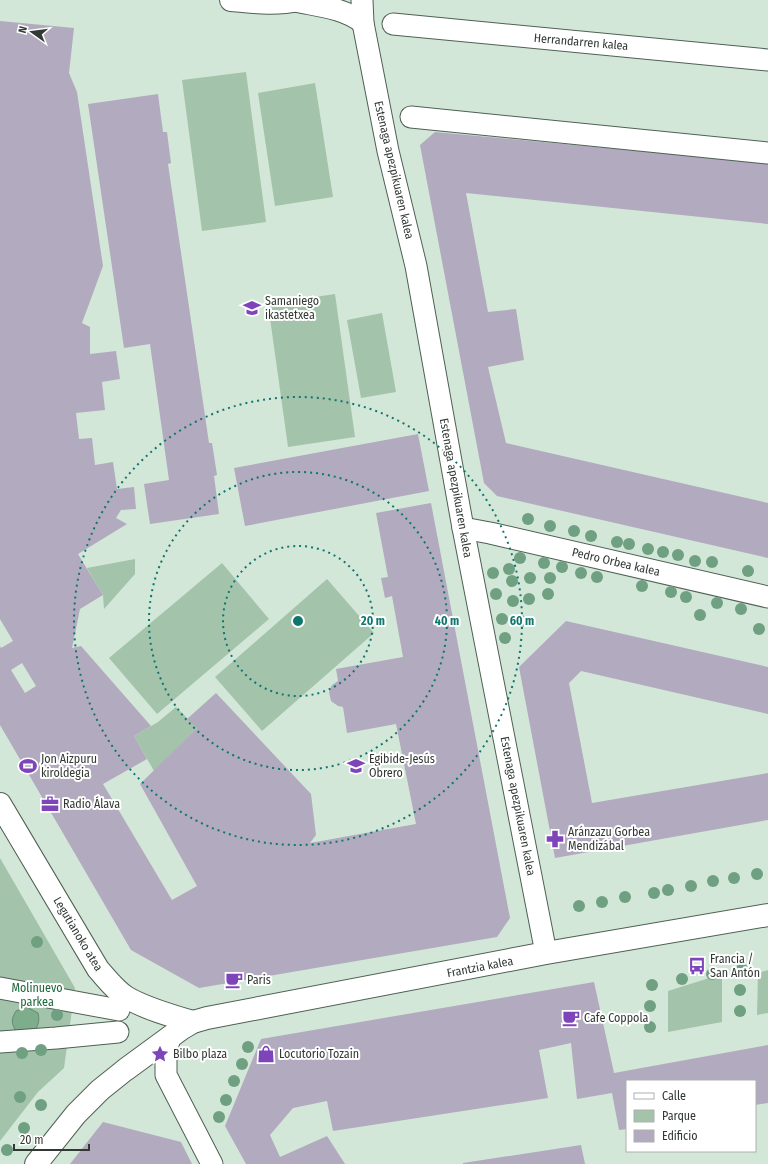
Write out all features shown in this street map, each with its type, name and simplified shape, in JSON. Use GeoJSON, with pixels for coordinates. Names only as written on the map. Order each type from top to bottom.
{"type":"FeatureCollection","features":[{"type":"Feature","properties":{"kind":"main road"},"geometry":{"type":"LineString","coordinates":[[231,0],[256,3],[280,3],[297,0]]}},
{"type":"Feature","properties":{"kind":"main road","name":"Legutianoko atea"},"geometry":{"type":"LineString","coordinates":[[0,804],[98,969],[111,985],[126,997],[136,1002],[193,1022]]}},
{"type":"Feature","properties":{"kind":"main road","name":"Frantzia kalea"},"geometry":{"type":"LineString","coordinates":[[193,1022],[207,1018],[546,953],[768,915]]}},
{"type":"Feature","properties":{"kind":"main road"},"geometry":{"type":"LineString","coordinates":[[36,1164],[76,1114],[100,1090],[170,1037],[193,1022]]}},
{"type":"Feature","properties":{"kind":"street"},"geometry":{"type":"LineString","coordinates":[[297,0],[347,12],[356,16],[363,23]]}},
{"type":"Feature","properties":{"kind":"street","name":"Estenaga apezpikuaren kalea"},"geometry":{"type":"LineString","coordinates":[[362,0],[363,23],[388,151],[416,266],[463,528],[546,953]]}},
{"type":"Feature","properties":{"kind":"street","name":"Herrandarren kalea"},"geometry":{"type":"LineString","coordinates":[[393,24],[768,60]]}},
{"type":"Feature","properties":{"kind":"street"},"geometry":{"type":"LineString","coordinates":[[411,117],[768,153]]}},
{"type":"Feature","properties":{"kind":"street","name":"Pedro Orbea kalea"},"geometry":{"type":"LineString","coordinates":[[463,528],[768,597]]}},
{"type":"Feature","properties":{"kind":"street"},"geometry":{"type":"LineString","coordinates":[[0,988],[119,1010]]}},
{"type":"Feature","properties":{"kind":"street"},"geometry":{"type":"LineString","coordinates":[[0,1042],[118,1032]]}},
{"type":"Feature","properties":{"kind":"street"},"geometry":{"type":"LineString","coordinates":[[170,1037],[166,1053],[166,1074],[212,1164]]}},
{"type":"Feature","properties":{"kind":"green space"},"geometry":{"type":"Polygon","coordinates":[[[246,72],[266,222],[202,231],[182,80],[246,72]]]}},
{"type":"Feature","properties":{"kind":"green space"},"geometry":{"type":"Polygon","coordinates":[[[315,83],[333,197],[275,206],[258,93],[315,83]]]}},
{"type":"Feature","properties":{"kind":"green space"},"geometry":{"type":"Polygon","coordinates":[[[335,294],[355,437],[288,447],[268,304],[335,294]]]}},
{"type":"Feature","properties":{"kind":"green space"},"geometry":{"type":"Polygon","coordinates":[[[382,313],[396,392],[361,398],[347,320],[382,313]]]}},
{"type":"Feature","properties":{"kind":"green space"},"geometry":{"type":"Polygon","coordinates":[[[135,559],[135,574],[104,609],[103,595],[87,568],[135,559]]]}},
{"type":"Feature","properties":{"kind":"green space"},"geometry":{"type":"Polygon","coordinates":[[[222,563],[269,619],[157,714],[109,658],[222,563]]]}},
{"type":"Feature","properties":{"kind":"green space"},"geometry":{"type":"Polygon","coordinates":[[[327,579],[374,633],[262,731],[215,677],[327,579]]]}},
{"type":"Feature","properties":{"kind":"green space"},"geometry":{"type":"Polygon","coordinates":[[[176,707],[197,728],[154,771],[134,736],[158,722],[176,707]]]}},
{"type":"Feature","properties":{"kind":"green space","name":"Molinuevo parkea"},"geometry":{"type":"Polygon","coordinates":[[[0,858],[75,988],[64,1068],[38,1092],[0,1141],[0,858]]]}},
{"type":"Feature","properties":{"kind":"green space"},"geometry":{"type":"Polygon","coordinates":[[[768,970],[768,1013],[757,1015],[758,973],[768,970]]]}},
{"type":"Feature","properties":{"kind":"green space"},"geometry":{"type":"Polygon","coordinates":[[[722,974],[722,1022],[668,1032],[668,991],[722,974]]]}},
{"type":"Feature","properties":{"kind":"shaded area"},"geometry":{"type":"Polygon","coordinates":[[[27,1007],[38,1013],[39,1021],[37,1028],[34,1032],[16,1031],[12,1023],[13,1016],[16,1011],[27,1007]]]}},
{"type":"Feature","properties":{"kind":"building"},"geometry":{"type":"Polygon","coordinates":[[[0,21],[74,28],[69,73],[77,92],[103,266],[82,323],[90,327],[90,354],[116,351],[120,379],[102,382],[105,410],[76,413],[79,439],[92,438],[95,465],[113,462],[117,489],[134,487],[136,509],[121,510],[116,518],[127,524],[78,554],[103,595],[80,609],[72,648],[81,646],[151,726],[134,736],[147,759],[103,784],[172,900],[197,886],[140,784],[197,728],[187,719],[216,693],[311,794],[316,835],[310,843],[416,824],[396,724],[347,733],[343,707],[338,706],[331,701],[329,692],[332,685],[338,681],[336,669],[403,657],[392,596],[385,598],[381,578],[388,577],[376,513],[431,503],[510,918],[497,937],[199,988],[131,950],[0,725],[0,646],[1,648],[13,641],[0,619],[0,21]],[[22,663],[11,670],[25,693],[36,686],[22,663]]]}},
{"type":"Feature","properties":{"kind":"building"},"geometry":{"type":"Polygon","coordinates":[[[158,94],[163,132],[167,132],[171,163],[168,164],[209,443],[212,443],[217,475],[214,476],[219,514],[150,524],[144,484],[169,480],[150,344],[124,348],[88,104],[158,94]]]}},
{"type":"Feature","properties":{"kind":"building"},"geometry":{"type":"Polygon","coordinates":[[[435,132],[768,163],[768,224],[466,193],[488,312],[516,309],[524,360],[488,367],[506,443],[768,503],[768,558],[497,496],[484,483],[420,145],[435,132]]]}},
{"type":"Feature","properties":{"kind":"building"},"geometry":{"type":"Polygon","coordinates":[[[418,434],[429,491],[245,526],[234,468],[418,434]]]}},
{"type":"Feature","properties":{"kind":"building"},"geometry":{"type":"Polygon","coordinates":[[[566,621],[768,667],[768,714],[581,671],[569,683],[592,803],[768,773],[768,820],[555,858],[519,667],[566,621]]]}},
{"type":"Feature","properties":{"kind":"building"},"geometry":{"type":"Polygon","coordinates":[[[594,982],[614,1073],[768,1045],[768,1103],[756,1105],[756,1080],[626,1080],[626,1129],[619,1130],[612,1093],[577,1099],[571,1043],[539,1050],[548,1098],[333,1131],[327,1101],[293,1108],[270,1135],[280,1157],[327,1136],[345,1164],[246,1164],[225,1126],[261,1039],[594,982]]]}},
{"type":"Feature","properties":{"kind":"building"},"geometry":{"type":"Polygon","coordinates":[[[103,1122],[181,1142],[192,1164],[70,1164],[103,1122]]]}},
{"type":"Feature","properties":{"kind":"building"},"geometry":{"type":"Polygon","coordinates":[[[581,1145],[585,1164],[463,1164],[463,1163],[581,1145]]]}},
{"type":"Feature","properties":{"kind":"place","name":"Samaniego ikastetxea"},"geometry":{"type":"Point","coordinates":[252,308]}},
{"type":"Feature","properties":{"kind":"place","name":"Jon Aizpuru kiroldegia"},"geometry":{"type":"Point","coordinates":[28,766]}},
{"type":"Feature","properties":{"kind":"place","name":"Egibide-Jesús Obrero"},"geometry":{"type":"Point","coordinates":[356,766]}},
{"type":"Feature","properties":{"kind":"place","name":"Radio Álava"},"geometry":{"type":"Point","coordinates":[50,804]}},
{"type":"Feature","properties":{"kind":"place","name":"Aránzazu Gorbea Mendizábal"},"geometry":{"type":"Point","coordinates":[555,839]}},
{"type":"Feature","properties":{"kind":"place","name":"Francia / San Antón"},"geometry":{"type":"Point","coordinates":[697,966]}},
{"type":"Feature","properties":{"kind":"place","name":"Paris"},"geometry":{"type":"Point","coordinates":[234,980]}},
{"type":"Feature","properties":{"kind":"place","name":"Cafe Coppola"},"geometry":{"type":"Point","coordinates":[571,1018]}},
{"type":"Feature","properties":{"kind":"place","name":"Bilbo plaza"},"geometry":{"type":"Point","coordinates":[160,1054]}},
{"type":"Feature","properties":{"kind":"place","name":"Locutorio Tozain"},"geometry":{"type":"Point","coordinates":[266,1054]}}]}
